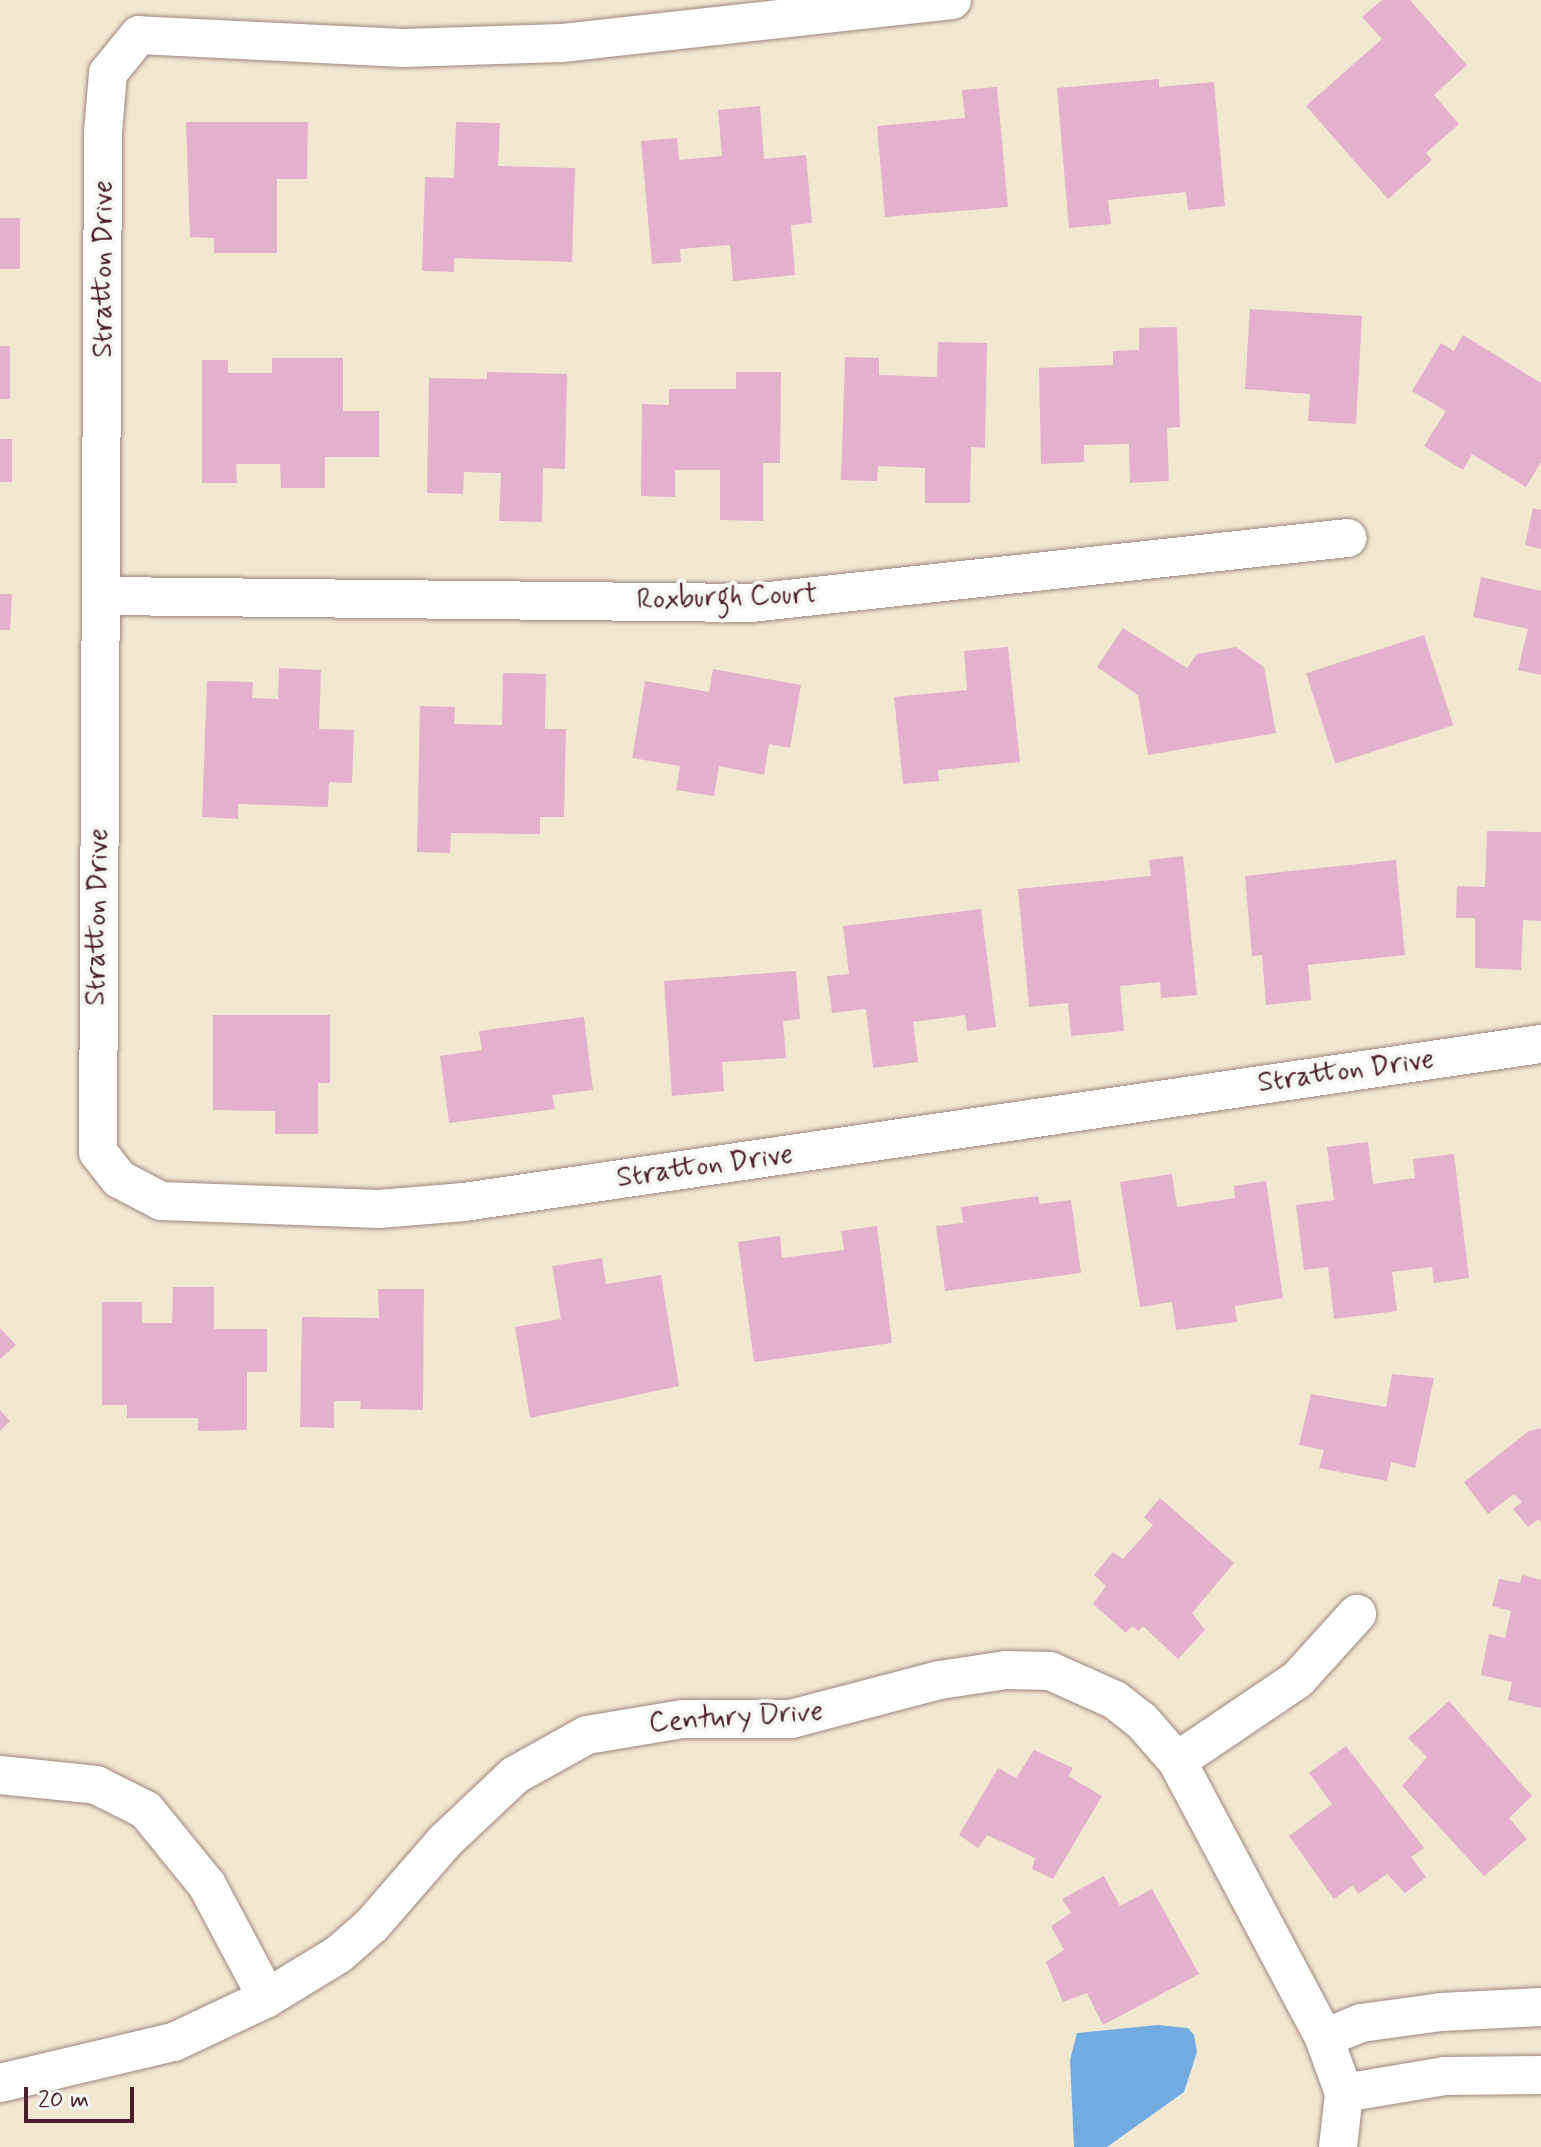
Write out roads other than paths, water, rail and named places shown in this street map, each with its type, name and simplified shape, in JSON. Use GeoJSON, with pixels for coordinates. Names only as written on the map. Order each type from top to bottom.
{"type":"FeatureCollection","features":[{"type":"Feature","properties":{"kind":"street","name":"Stratton Drive"},"geometry":{"type":"LineString","coordinates":[[952,0],[671,17],[403,48],[139,35],[108,73],[103,133],[98,1152],[119,1179],[161,1201],[379,1209],[464,1202],[1541,1044]]}},
{"type":"Feature","properties":{"kind":"street","name":"Roxburgh Court"},"geometry":{"type":"LineString","coordinates":[[103,596],[751,603],[1347,538]]}},
{"type":"Feature","properties":{"kind":"street"},"geometry":{"type":"LineString","coordinates":[[1177,1761],[1298,1679],[1357,1614]]}},
{"type":"Feature","properties":{"kind":"street","name":"Century Drive"},"geometry":{"type":"LineString","coordinates":[[0,2083],[174,2042],[267,1998],[339,1954],[372,1925],[445,1841],[515,1775],[587,1735],[683,1719],[791,1719],[940,1680],[1006,1670],[1050,1671],[1115,1700],[1142,1721],[1177,1761],[1324,2038],[1344,2093]]}},
{"type":"Feature","properties":{"kind":"street"},"geometry":{"type":"LineString","coordinates":[[0,1775],[96,1785],[146,1810],[207,1885],[267,1998]]}},
{"type":"Feature","properties":{"kind":"street"},"geometry":{"type":"LineString","coordinates":[[1324,2038],[1361,2023],[1441,2012],[1541,2007]]}},
{"type":"Feature","properties":{"kind":"street"},"geometry":{"type":"LineString","coordinates":[[1338,2147],[1344,2093],[1444,2076],[1541,2075]]}},
{"type":"Feature","properties":{"kind":"water"},"geometry":{"type":"Polygon","coordinates":[[[1158,2025],[1188,2028],[1194,2035],[1197,2052],[1184,2092],[1107,2147],[1074,2147],[1070,2060],[1077,2033],[1158,2025]]]}}]}
